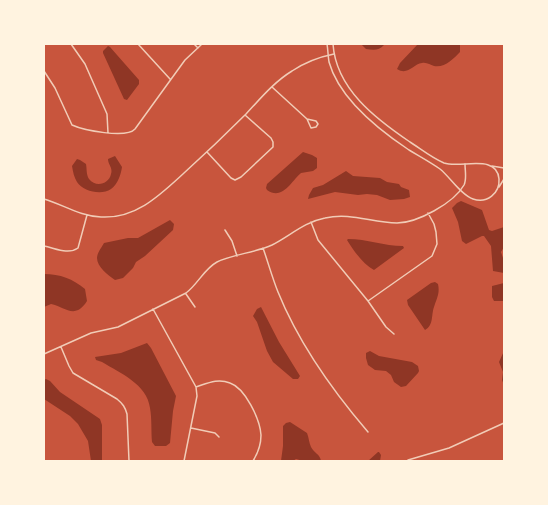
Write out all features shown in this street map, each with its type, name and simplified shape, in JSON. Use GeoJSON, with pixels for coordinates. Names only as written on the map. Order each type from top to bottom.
{"type":"FeatureCollection","features":[{"type":"Feature","properties":{"kind":"street"},"geometry":{"type":"LineString","coordinates":[[71,44],[84,64],[107,114],[108,133]]}},
{"type":"Feature","properties":{"kind":"street"},"geometry":{"type":"LineString","coordinates":[[138,44],[170,79]]}},
{"type":"Feature","properties":{"kind":"street"},"geometry":{"type":"LineString","coordinates":[[194,44],[198,48]]}},
{"type":"Feature","properties":{"kind":"street"},"geometry":{"type":"LineString","coordinates":[[44,71],[55,88],[72,125],[98,133],[132,132],[170,79],[202,44]]}},
{"type":"Feature","properties":{"kind":"street"},"geometry":{"type":"LineString","coordinates":[[327,44],[331,67],[336,79],[360,111],[387,134],[440,169],[471,198],[480,200],[492,196],[504,179]]}},
{"type":"Feature","properties":{"kind":"street"},"geometry":{"type":"LineString","coordinates":[[333,44],[337,66],[342,76],[359,100],[373,115],[392,130],[443,162],[453,165],[489,164],[504,168]]}},
{"type":"Feature","properties":{"kind":"street"},"geometry":{"type":"LineString","coordinates":[[44,199],[87,215],[103,217],[117,216],[134,212],[160,195],[207,152],[272,87],[291,71],[302,65],[334,54]]}},
{"type":"Feature","properties":{"kind":"street"},"geometry":{"type":"LineString","coordinates":[[272,87],[307,119],[311,128],[316,127],[318,124],[316,121],[307,119]]}},
{"type":"Feature","properties":{"kind":"street"},"geometry":{"type":"LineString","coordinates":[[207,152],[231,178],[235,180],[241,177],[273,147],[271,138],[245,115]]}},
{"type":"Feature","properties":{"kind":"street"},"geometry":{"type":"LineString","coordinates":[[44,354],[92,333],[116,328],[153,310],[186,293],[213,264],[273,244],[298,228],[311,222],[330,217],[347,216],[402,223],[414,220],[447,203],[461,190],[465,182],[465,164]]}},
{"type":"Feature","properties":{"kind":"street"},"geometry":{"type":"LineString","coordinates":[[489,164],[498,174],[498,189]]}},
{"type":"Feature","properties":{"kind":"street"},"geometry":{"type":"LineString","coordinates":[[368,301],[432,256],[437,244],[436,232],[434,224],[428,213]]}},
{"type":"Feature","properties":{"kind":"street"},"geometry":{"type":"LineString","coordinates":[[44,246],[69,252],[74,251],[78,248],[87,215]]}},
{"type":"Feature","properties":{"kind":"street"},"geometry":{"type":"LineString","coordinates":[[311,222],[318,240],[368,301],[386,327],[394,334]]}},
{"type":"Feature","properties":{"kind":"street"},"geometry":{"type":"LineString","coordinates":[[224,230],[232,241],[237,256]]}},
{"type":"Feature","properties":{"kind":"street"},"geometry":{"type":"LineString","coordinates":[[263,248],[278,292],[302,343],[338,395],[368,432]]}},
{"type":"Feature","properties":{"kind":"street"},"geometry":{"type":"LineString","coordinates":[[186,293],[195,307]]}},
{"type":"Feature","properties":{"kind":"street"},"geometry":{"type":"LineString","coordinates":[[153,310],[196,387],[197,396],[184,461]]}},
{"type":"Feature","properties":{"kind":"street"},"geometry":{"type":"LineString","coordinates":[[60,346],[73,373],[123,403],[127,414],[128,461]]}},
{"type":"Feature","properties":{"kind":"street"},"geometry":{"type":"LineString","coordinates":[[196,387],[213,381],[222,380],[238,387],[244,393],[256,416],[261,435],[258,454],[253,461]]}},
{"type":"Feature","properties":{"kind":"street"},"geometry":{"type":"LineString","coordinates":[[408,460],[449,448],[504,424]]}},
{"type":"Feature","properties":{"kind":"street"},"geometry":{"type":"LineString","coordinates":[[191,428],[215,433],[219,436]]}},
{"type":"Feature","properties":{"kind":"shaded area"},"geometry":{"type":"Polygon","coordinates":[[[361,44],[384,45],[373,50],[366,49],[361,44]]]}},
{"type":"Feature","properties":{"kind":"shaded area"},"geometry":{"type":"Polygon","coordinates":[[[418,44],[460,44],[460,52],[442,66],[434,66],[424,63],[404,71],[397,69],[400,63],[418,44]]]}},
{"type":"Feature","properties":{"kind":"shaded area"},"geometry":{"type":"Polygon","coordinates":[[[108,46],[139,80],[139,84],[127,100],[124,99],[103,53],[108,46]]]}},
{"type":"Feature","properties":{"kind":"shaded area"},"geometry":{"type":"Polygon","coordinates":[[[303,152],[317,158],[317,168],[313,171],[301,173],[287,188],[278,193],[273,193],[267,190],[267,184],[303,152]]]}},
{"type":"Feature","properties":{"kind":"shaded area"},"geometry":{"type":"Polygon","coordinates":[[[115,156],[122,167],[117,182],[111,189],[102,192],[92,192],[83,188],[77,182],[72,166],[77,159],[86,164],[89,179],[92,182],[102,184],[108,180],[111,174],[108,159],[115,156]]]}},
{"type":"Feature","properties":{"kind":"shaded area"},"geometry":{"type":"Polygon","coordinates":[[[346,171],[353,176],[380,178],[387,182],[399,184],[401,187],[409,190],[410,197],[390,200],[377,195],[358,195],[335,192],[308,199],[313,188],[323,185],[346,171]]]}},
{"type":"Feature","properties":{"kind":"shaded area"},"geometry":{"type":"Polygon","coordinates":[[[461,201],[482,210],[489,230],[492,231],[504,227],[504,247],[501,252],[504,261],[504,273],[493,271],[491,246],[484,236],[466,244],[462,241],[458,222],[452,208],[461,201]]]}},
{"type":"Feature","properties":{"kind":"shaded area"},"geometry":{"type":"Polygon","coordinates":[[[170,220],[174,224],[173,230],[145,256],[136,262],[133,268],[123,278],[115,280],[99,265],[97,256],[104,243],[128,238],[138,238],[170,220]]]}},
{"type":"Feature","properties":{"kind":"shaded area"},"geometry":{"type":"Polygon","coordinates":[[[347,240],[403,246],[404,248],[374,270],[366,264],[352,248],[347,240]]]}},
{"type":"Feature","properties":{"kind":"shaded area"},"geometry":{"type":"Polygon","coordinates":[[[44,274],[61,276],[76,282],[85,289],[87,301],[83,307],[78,310],[70,311],[51,304],[44,307],[44,274]]]}},
{"type":"Feature","properties":{"kind":"shaded area"},"geometry":{"type":"Polygon","coordinates":[[[435,282],[438,284],[438,296],[433,310],[431,323],[425,330],[408,305],[407,300],[431,283],[435,282]]]}},
{"type":"Feature","properties":{"kind":"shaded area"},"geometry":{"type":"Polygon","coordinates":[[[504,283],[504,301],[494,301],[492,297],[492,286],[504,283]]]}},
{"type":"Feature","properties":{"kind":"shaded area"},"geometry":{"type":"Polygon","coordinates":[[[261,307],[279,342],[300,376],[298,379],[293,379],[273,362],[267,351],[257,322],[253,316],[257,309],[261,307]]]}},
{"type":"Feature","properties":{"kind":"shaded area"},"geometry":{"type":"Polygon","coordinates":[[[147,343],[176,396],[170,443],[166,446],[155,446],[152,442],[150,408],[144,392],[132,380],[96,360],[95,357],[121,353],[147,343]]]}},
{"type":"Feature","properties":{"kind":"shaded area"},"geometry":{"type":"Polygon","coordinates":[[[370,351],[379,356],[412,362],[418,366],[419,371],[406,386],[401,387],[394,382],[391,375],[386,371],[375,370],[368,365],[366,353],[370,351]]]}},
{"type":"Feature","properties":{"kind":"shaded area"},"geometry":{"type":"Polygon","coordinates":[[[504,351],[504,385],[502,380],[503,372],[499,362],[504,351]]]}},
{"type":"Feature","properties":{"kind":"shaded area"},"geometry":{"type":"Polygon","coordinates":[[[46,379],[50,381],[60,392],[100,419],[102,425],[102,461],[91,461],[88,441],[78,424],[70,416],[44,399],[44,380],[46,379]]]}},
{"type":"Feature","properties":{"kind":"shaded area"},"geometry":{"type":"Polygon","coordinates":[[[290,422],[307,433],[311,447],[321,461],[303,461],[296,459],[293,461],[281,461],[283,426],[290,422]]]}},
{"type":"Feature","properties":{"kind":"shaded area"},"geometry":{"type":"Polygon","coordinates":[[[378,452],[381,455],[380,461],[368,461],[378,452]]]}}]}
